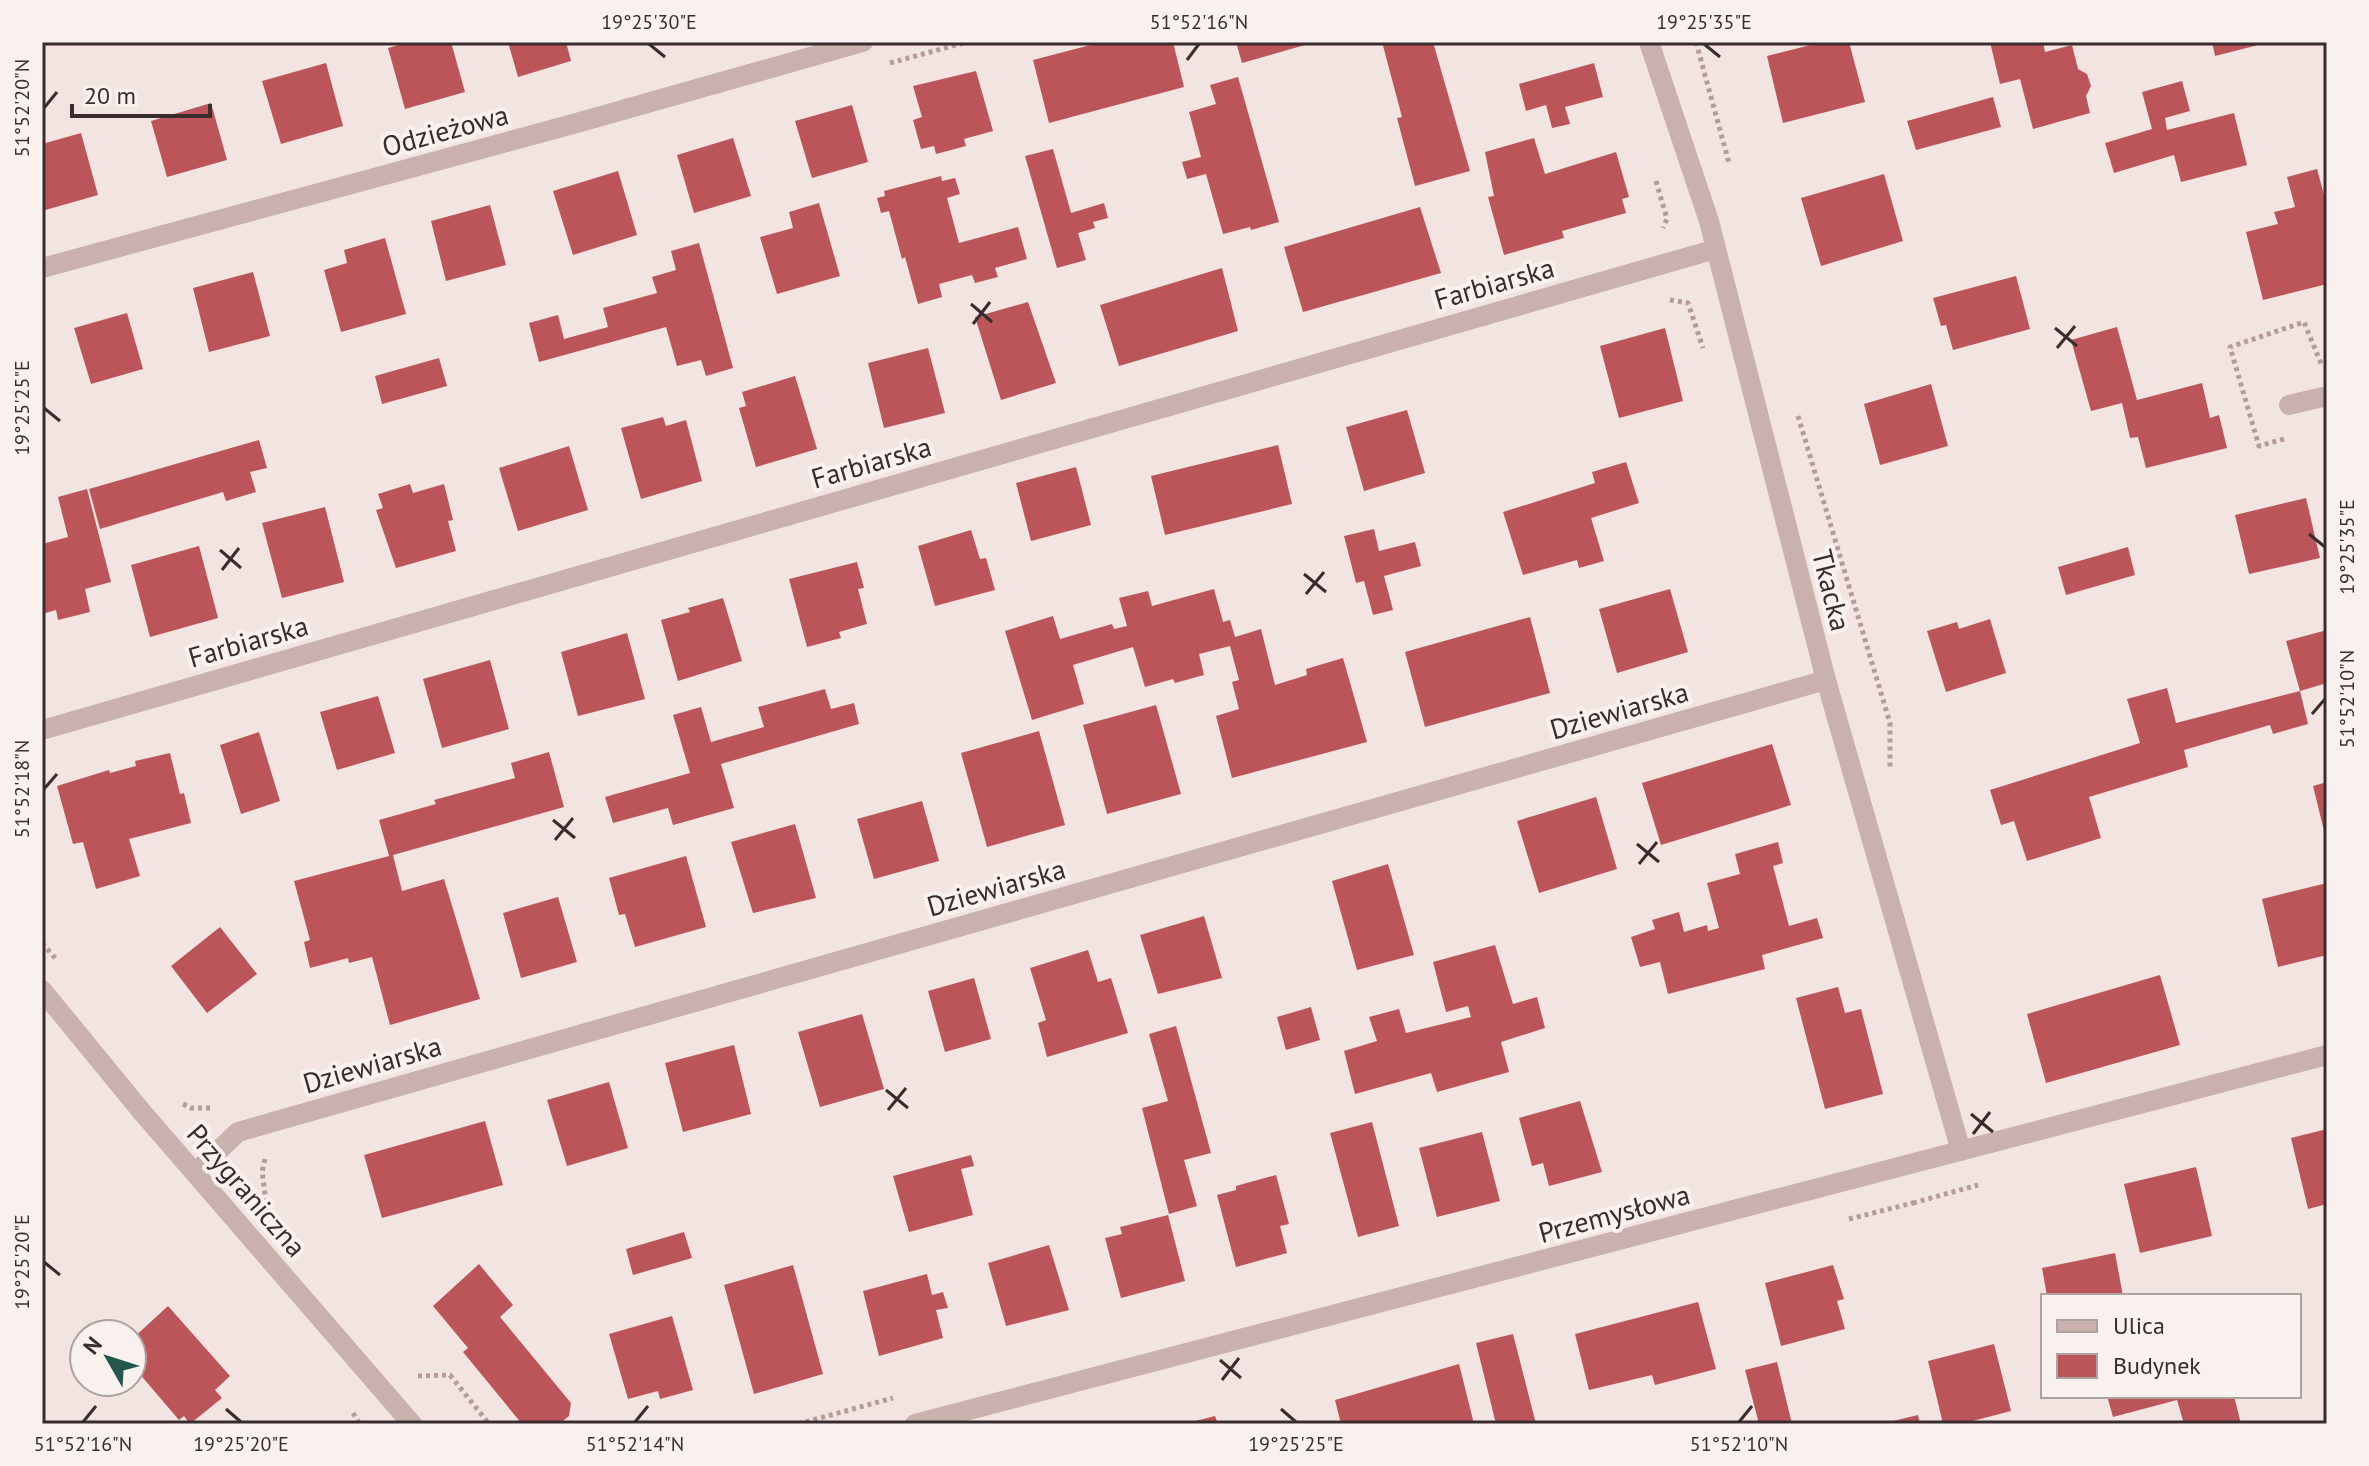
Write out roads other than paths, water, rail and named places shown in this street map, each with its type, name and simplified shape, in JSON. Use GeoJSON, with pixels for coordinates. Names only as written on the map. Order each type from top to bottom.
{"type":"FeatureCollection","features":[{"type":"Feature","properties":{"kind":"street","name":"Odzieżowa"},"geometry":{"type":"LineString","coordinates":[[42,268],[863,42]]}},
{"type":"Feature","properties":{"kind":"street","name":"Tkacka"},"geometry":{"type":"LineString","coordinates":[[1649,42],[1716,249],[1826,680],[1961,1151]]}},
{"type":"Feature","properties":{"kind":"street","name":"Farbiarska"},"geometry":{"type":"LineString","coordinates":[[42,730],[1716,249]]}},
{"type":"Feature","properties":{"kind":"street"},"geometry":{"type":"LineString","coordinates":[[2289,405],[2327,396]]}},
{"type":"Feature","properties":{"kind":"street","name":"Dziewiarska"},"geometry":{"type":"LineString","coordinates":[[195,1173],[238,1132],[1826,680]]}},
{"type":"Feature","properties":{"kind":"street","name":"Przygraniczna"},"geometry":{"type":"LineString","coordinates":[[42,990],[412,1424]]}},
{"type":"Feature","properties":{"kind":"street","name":"Przemysłowa"},"geometry":{"type":"LineString","coordinates":[[915,1424],[2327,1055]]}}]}
